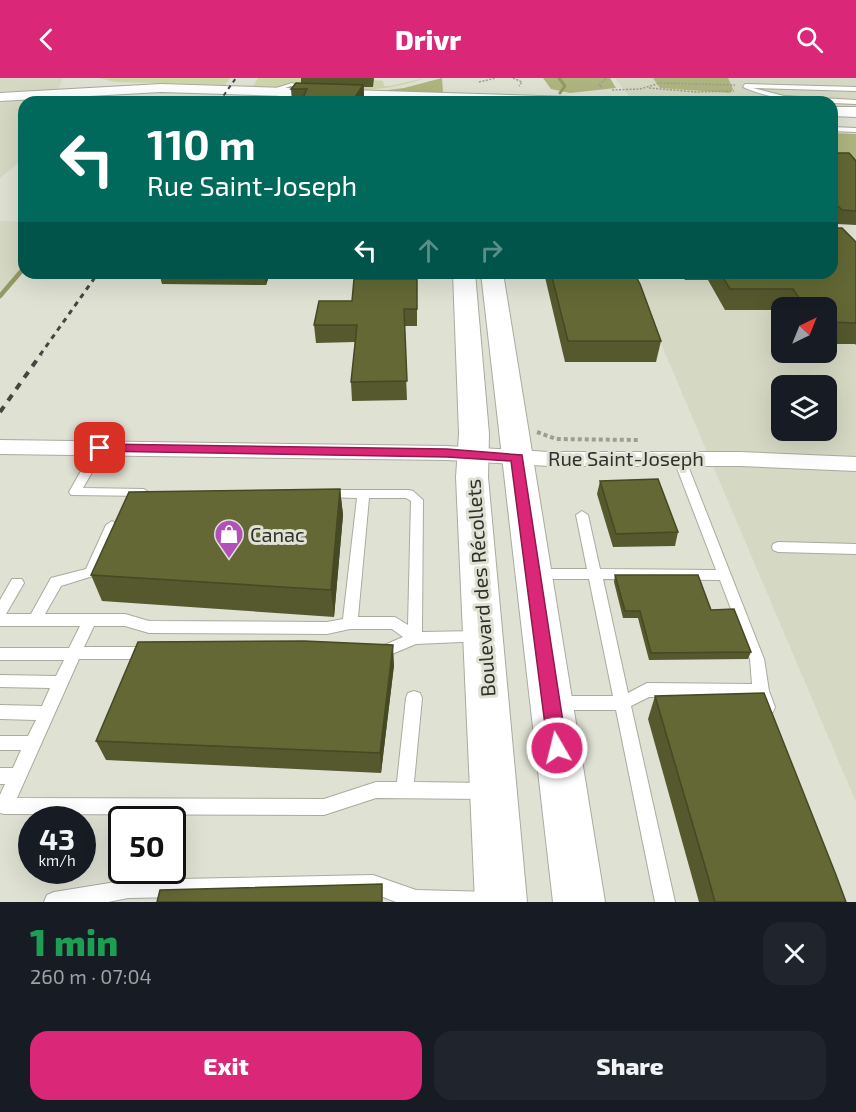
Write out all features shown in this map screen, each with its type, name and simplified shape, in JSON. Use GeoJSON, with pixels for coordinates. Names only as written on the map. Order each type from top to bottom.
{"type":"FeatureCollection","features":[{"type":"Feature","properties":{"kind":"main road"},"geometry":{"type":"LineString","coordinates":[[63,92],[70,78]]}},
{"type":"Feature","properties":{"kind":"main road"},"geometry":{"type":"LineString","coordinates":[[87,78],[134,88]]}},
{"type":"Feature","properties":{"kind":"main road"},"geometry":{"type":"LineString","coordinates":[[354,94],[421,82]]}},
{"type":"Feature","properties":{"kind":"main road"},"geometry":{"type":"LineString","coordinates":[[0,96],[134,88],[388,95],[452,94],[474,90],[517,96]]}},
{"type":"Feature","properties":{"kind":"main road"},"geometry":{"type":"LineString","coordinates":[[838,111],[856,112]]}},
{"type":"Feature","properties":{"kind":"main road","name":"Boulevard des Récollets"},"geometry":{"type":"LineString","coordinates":[[464,279],[472,377],[473,455],[483,637],[501,902]]}},
{"type":"Feature","properties":{"kind":"main road"},"geometry":{"type":"LineString","coordinates":[[493,279],[528,445],[533,574],[579,902]]}},
{"type":"Feature","properties":{"kind":"street","name":"Rue Saint-Joseph"},"geometry":{"type":"LineString","coordinates":[[0,447],[473,455],[528,445],[679,458],[856,464]]}},
{"type":"Feature","properties":{"kind":"lane"},"geometry":{"type":"LineString","coordinates":[[281,92],[295,78]]}},
{"type":"Feature","properties":{"kind":"lane"},"geometry":{"type":"LineString","coordinates":[[745,86],[856,89]]}},
{"type":"Feature","properties":{"kind":"lane"},"geometry":{"type":"LineString","coordinates":[[745,86],[762,93],[793,96]]}},
{"type":"Feature","properties":{"kind":"lane"},"geometry":{"type":"LineString","coordinates":[[838,100],[856,102]]}},
{"type":"Feature","properties":{"kind":"lane"},"geometry":{"type":"LineString","coordinates":[[838,129],[856,130]]}},
{"type":"Feature","properties":{"kind":"lane"},"geometry":{"type":"LineString","coordinates":[[100,448],[75,492],[156,493]]}},
{"type":"Feature","properties":{"kind":"lane"},"geometry":{"type":"LineString","coordinates":[[679,458],[757,659],[761,691],[774,724]]}},
{"type":"Feature","properties":{"kind":"lane"},"geometry":{"type":"LineString","coordinates":[[317,494],[409,494],[417,500],[415,638]]}},
{"type":"Feature","properties":{"kind":"lane"},"geometry":{"type":"LineString","coordinates":[[350,623],[363,494]]}},
{"type":"Feature","properties":{"kind":"lane"},"geometry":{"type":"LineString","coordinates":[[582,515],[665,902]]}},
{"type":"Feature","properties":{"kind":"lane"},"geometry":{"type":"LineString","coordinates":[[35,620],[56,582],[91,572],[112,525]]}},
{"type":"Feature","properties":{"kind":"lane"},"geometry":{"type":"LineString","coordinates":[[778,547],[856,549]]}},
{"type":"Feature","properties":{"kind":"lane"},"geometry":{"type":"LineString","coordinates":[[533,574],[723,575]]}},
{"type":"Feature","properties":{"kind":"lane"},"geometry":{"type":"LineString","coordinates":[[0,612],[17,583]]}},
{"type":"Feature","properties":{"kind":"lane"},"geometry":{"type":"LineString","coordinates":[[90,619],[2,807],[324,807],[376,790],[493,791]]}},
{"type":"Feature","properties":{"kind":"lane"},"geometry":{"type":"LineString","coordinates":[[0,620],[125,620],[149,627],[263,628],[327,628],[350,623],[395,623],[415,638]]}},
{"type":"Feature","properties":{"kind":"lane"},"geometry":{"type":"LineString","coordinates":[[259,645],[263,628]]}},
{"type":"Feature","properties":{"kind":"lane"},"geometry":{"type":"LineString","coordinates":[[361,653],[384,653],[415,638],[483,637]]}},
{"type":"Feature","properties":{"kind":"lane"},"geometry":{"type":"LineString","coordinates":[[0,654],[166,653]]}},
{"type":"Feature","properties":{"kind":"lane"},"geometry":{"type":"LineString","coordinates":[[0,681],[61,682]]}},
{"type":"Feature","properties":{"kind":"lane"},"geometry":{"type":"LineString","coordinates":[[551,704],[622,703],[647,690],[761,691]]}},
{"type":"Feature","properties":{"kind":"lane"},"geometry":{"type":"LineString","coordinates":[[405,791],[414,698]]}},
{"type":"Feature","properties":{"kind":"lane"},"geometry":{"type":"LineString","coordinates":[[0,712],[47,713]]}},
{"type":"Feature","properties":{"kind":"lane"},"geometry":{"type":"LineString","coordinates":[[0,743],[33,743]]}},
{"type":"Feature","properties":{"kind":"lane"},"geometry":{"type":"LineString","coordinates":[[0,776],[18,776]]}},
{"type":"Feature","properties":{"kind":"lane"},"geometry":{"type":"LineString","coordinates":[[54,902],[128,889],[373,884],[416,901],[501,902]]}},
{"type":"Feature","properties":{"kind":"path"},"geometry":{"type":"LineString","coordinates":[[474,90],[496,78]]}},
{"type":"Feature","properties":{"kind":"path"},"geometry":{"type":"LineString","coordinates":[[606,78],[599,86],[629,90],[645,88],[762,93]]}},
{"type":"Feature","properties":{"kind":"path"},"geometry":{"type":"LineString","coordinates":[[722,84],[723,78]]}},
{"type":"Feature","properties":{"kind":"path"},"geometry":{"type":"LineString","coordinates":[[645,88],[660,83],[745,86]]}},
{"type":"Feature","properties":{"kind":"path","name":"Rue Saint-Joseph"},"geometry":{"type":"LineString","coordinates":[[528,445],[556,439],[617,438],[646,441]]}},
{"type":"Feature","properties":{"kind":"shaded area"},"geometry":{"type":"Polygon","coordinates":[[[0,78],[63,78],[55,95],[81,94],[80,96],[18,96],[18,164],[0,178],[0,78]]]}},
{"type":"Feature","properties":{"kind":"shaded area"},"geometry":{"type":"Polygon","coordinates":[[[615,78],[856,78],[856,110],[838,109],[838,96],[629,96],[615,78]]]}},
{"type":"Feature","properties":{"kind":"shaded area"},"geometry":{"type":"Polygon","coordinates":[[[0,221],[18,222],[18,273],[0,292],[0,221]]]}},
{"type":"Feature","properties":{"kind":"shaded area"},"geometry":{"type":"Polygon","coordinates":[[[838,239],[856,241],[856,802],[634,279],[838,279],[838,239]]]}},
{"type":"Feature","properties":{"kind":"green space"},"geometry":{"type":"Polygon","coordinates":[[[99,78],[230,78],[225,85],[115,82],[99,78]]]}},
{"type":"Feature","properties":{"kind":"green space"},"geometry":{"type":"Polygon","coordinates":[[[258,78],[375,78],[374,80],[383,81],[384,86],[390,86],[425,78],[404,84],[381,88],[357,90],[238,87],[254,85],[258,78]]]}},
{"type":"Feature","properties":{"kind":"green space"},"geometry":{"type":"Polygon","coordinates":[[[442,78],[443,93],[380,91],[404,88],[442,78]]]}},
{"type":"Feature","properties":{"kind":"green space"},"geometry":{"type":"Polygon","coordinates":[[[543,78],[610,78],[616,88],[570,93],[551,89],[543,78]]]}},
{"type":"Feature","properties":{"kind":"green space"},"geometry":{"type":"Polygon","coordinates":[[[653,78],[728,78],[733,89],[730,93],[660,88],[653,78]]]}},
{"type":"Feature","properties":{"kind":"green space"},"geometry":{"type":"Polygon","coordinates":[[[838,133],[856,134],[856,165],[838,153],[838,133]]]}},
{"type":"Feature","properties":{"kind":"building"},"geometry":{"type":"Polygon","coordinates":[[[296,83],[363,85],[356,96],[304,96],[307,89],[291,89],[296,83]]]}},
{"type":"Feature","properties":{"kind":"building"},"geometry":{"type":"Polygon","coordinates":[[[838,153],[849,153],[856,161],[856,211],[842,210],[838,206],[838,153]]]}},
{"type":"Feature","properties":{"kind":"building"},"geometry":{"type":"Polygon","coordinates":[[[838,228],[842,228],[856,242],[856,323],[837,322],[837,297],[798,297],[793,289],[730,289],[724,279],[838,279],[838,228]]]}},
{"type":"Feature","properties":{"kind":"building"},"geometry":{"type":"Polygon","coordinates":[[[354,279],[417,279],[417,309],[404,309],[407,381],[351,382],[357,325],[314,325],[319,301],[352,301],[354,279]]]}},
{"type":"Feature","properties":{"kind":"building"},"geometry":{"type":"Polygon","coordinates":[[[552,279],[637,279],[661,341],[568,341],[552,279]]]}},
{"type":"Feature","properties":{"kind":"building"},"geometry":{"type":"Polygon","coordinates":[[[658,479],[678,532],[616,534],[600,481],[658,479]]]}},
{"type":"Feature","properties":{"kind":"building","name":"Canac"},"geometry":{"type":"Polygon","coordinates":[[[340,489],[331,590],[91,575],[129,492],[340,489]]]}},
{"type":"Feature","properties":{"kind":"building"},"geometry":{"type":"Polygon","coordinates":[[[615,575],[698,575],[711,610],[734,609],[751,652],[651,653],[640,611],[625,611],[615,575]]]}},
{"type":"Feature","properties":{"kind":"building"},"geometry":{"type":"Polygon","coordinates":[[[304,641],[393,645],[380,753],[96,741],[138,642],[304,641]]]}},
{"type":"Feature","properties":{"kind":"building"},"geometry":{"type":"Polygon","coordinates":[[[764,693],[846,902],[715,902],[655,696],[764,693]]]}},
{"type":"Feature","properties":{"kind":"building"},"geometry":{"type":"Polygon","coordinates":[[[382,884],[382,902],[157,902],[160,890],[382,884]]]}},
{"type":"Feature","properties":{"kind":"waterway"},"geometry":{"type":"LineString","coordinates":[[559,78],[565,86],[560,93]]}},
{"type":"Feature","properties":{"kind":"waterway"},"geometry":{"type":"LineString","coordinates":[[0,296],[18,275]]}},
{"type":"Feature","properties":{"kind":"railway"},"geometry":{"type":"LineString","coordinates":[[223,96],[236,78]]}},
{"type":"Feature","properties":{"kind":"railway"},"geometry":{"type":"LineString","coordinates":[[40,355],[94,279]]}},
{"type":"Feature","properties":{"kind":"railway"},"geometry":{"type":"LineString","coordinates":[[0,412],[41,354]]}},
{"type":"Feature","properties":{"kind":"place","name":"Canac"},"geometry":{"type":"Point","coordinates":[229,560]}},
{"type":"Feature","properties":{"kind":"route"},"geometry":{"type":"LineString","coordinates":[[100,448],[447,453],[517,458],[522,479],[557,748]]}}]}
